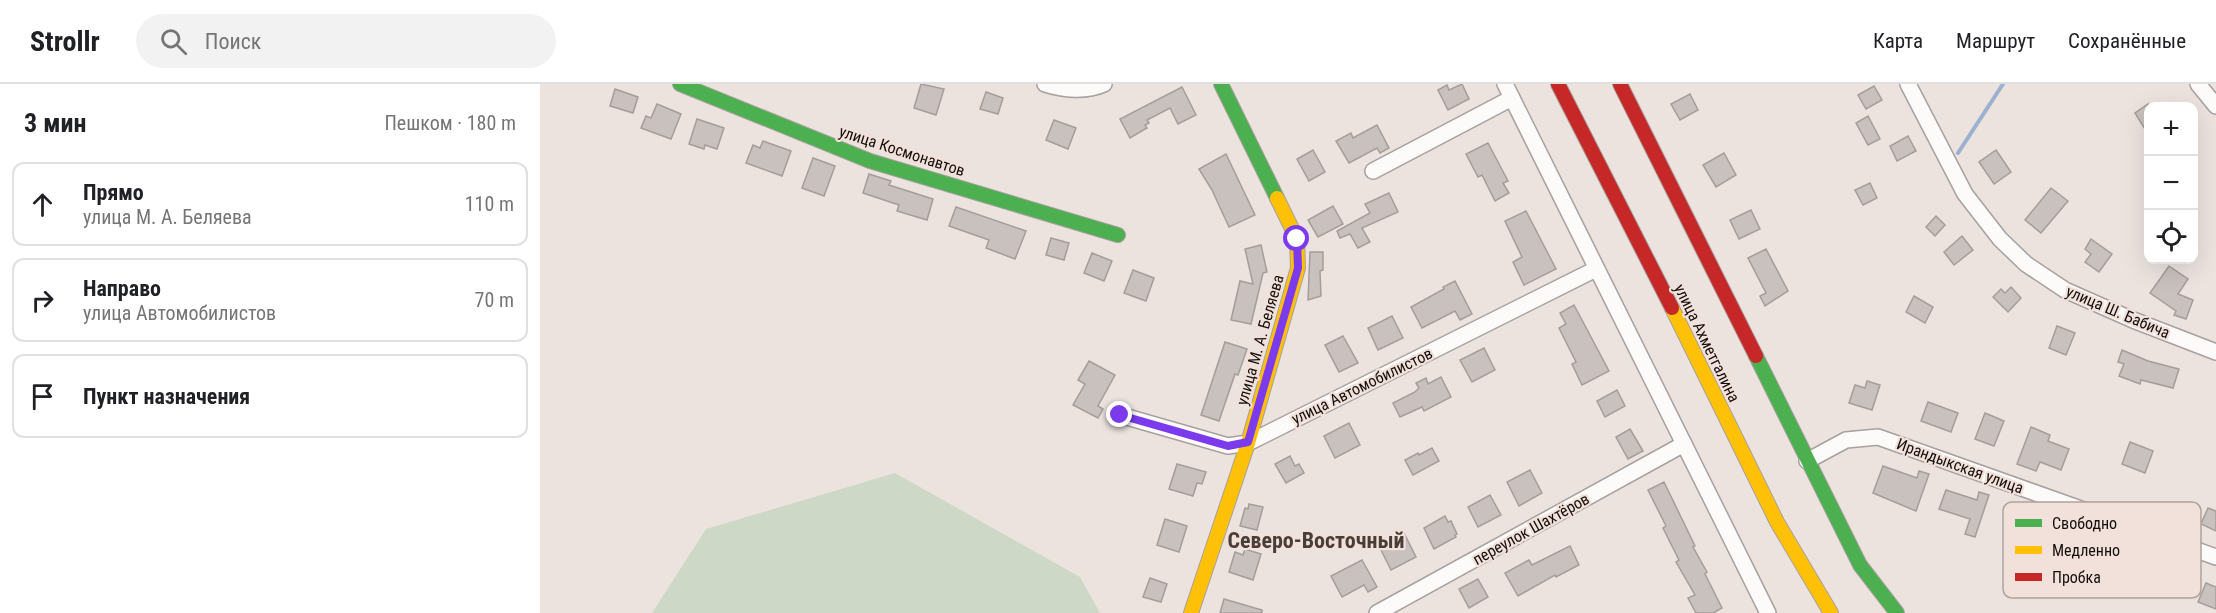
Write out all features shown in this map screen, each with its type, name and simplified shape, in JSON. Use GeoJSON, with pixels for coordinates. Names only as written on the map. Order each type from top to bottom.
{"type":"FeatureCollection","features":[{"type":"Feature","properties":{"kind":"street","name":"улица Космонавтов"},"geometry":{"type":"LineString","coordinates":[[680,84],[870,161],[1118,235]]}},
{"type":"Feature","properties":{"kind":"street"},"geometry":{"type":"LineString","coordinates":[[1046,84],[1059,88],[1094,88],[1104,84]]}},
{"type":"Feature","properties":{"kind":"street","name":"улица М. А. Беляева"},"geometry":{"type":"LineString","coordinates":[[1191,613],[1248,442],[1298,268],[1297,239],[1221,84]]}},
{"type":"Feature","properties":{"kind":"street"},"geometry":{"type":"LineString","coordinates":[[1505,84],[1768,613]]}},
{"type":"Feature","properties":{"kind":"street","name":"улица Ахметгалина"},"geometry":{"type":"LineString","coordinates":[[1558,84],[1777,522],[1831,613]]}},
{"type":"Feature","properties":{"kind":"street"},"geometry":{"type":"LineString","coordinates":[[1620,84],[1860,565],[1897,613]]}},
{"type":"Feature","properties":{"kind":"street","name":"улица Ш. Бабича"},"geometry":{"type":"LineString","coordinates":[[1908,84],[1965,194],[2000,239],[2026,264],[2065,290],[2133,320],[2216,352]]}},
{"type":"Feature","properties":{"kind":"street"},"geometry":{"type":"LineString","coordinates":[[2198,84],[2216,106]]}},
{"type":"Feature","properties":{"kind":"street"},"geometry":{"type":"LineString","coordinates":[[1373,171],[1512,98]]}},
{"type":"Feature","properties":{"kind":"street","name":"улица Автомобилистов"},"geometry":{"type":"LineString","coordinates":[[1120,415],[1228,446],[1248,442],[1596,269]]}},
{"type":"Feature","properties":{"kind":"street","name":"Ирандыкская улица"},"geometry":{"type":"LineString","coordinates":[[1807,461],[1846,440],[1878,437],[2061,502]]}},
{"type":"Feature","properties":{"kind":"street","name":"переулок Шахтёров"},"geometry":{"type":"LineString","coordinates":[[1377,613],[1684,444]]}},
{"type":"Feature","properties":{"kind":"street","name":"Ирандыкская улица"},"geometry":{"type":"LineString","coordinates":[[2201,552],[2216,557]]}},
{"type":"Feature","properties":{"kind":"green space"},"geometry":{"type":"Polygon","coordinates":[[[895,473],[1080,577],[1100,613],[652,613],[706,529],[895,473]]]}},
{"type":"Feature","properties":{"kind":"building"},"geometry":{"type":"Polygon","coordinates":[[[921,84],[944,89],[936,115],[914,108],[921,84]]]}},
{"type":"Feature","properties":{"kind":"building"},"geometry":{"type":"Polygon","coordinates":[[[1462,84],[1469,99],[1448,110],[1438,90],[1447,85],[1449,90],[1462,84]]]}},
{"type":"Feature","properties":{"kind":"building"},"geometry":{"type":"Polygon","coordinates":[[[1874,86],[1882,100],[1866,109],[1858,95],[1874,86]]]}},
{"type":"Feature","properties":{"kind":"building"},"geometry":{"type":"Polygon","coordinates":[[[1182,87],[1196,115],[1178,124],[1170,108],[1147,120],[1149,123],[1145,125],[1147,128],[1130,138],[1120,119],[1182,87]]]}},
{"type":"Feature","properties":{"kind":"building"},"geometry":{"type":"Polygon","coordinates":[[[615,89],[638,97],[633,113],[610,106],[615,89]]]}},
{"type":"Feature","properties":{"kind":"building"},"geometry":{"type":"Polygon","coordinates":[[[986,92],[1003,98],[998,114],[980,109],[986,92]]]}},
{"type":"Feature","properties":{"kind":"building"},"geometry":{"type":"Polygon","coordinates":[[[1690,94],[1698,110],[1680,120],[1671,104],[1690,94]]]}},
{"type":"Feature","properties":{"kind":"building"},"geometry":{"type":"Polygon","coordinates":[[[657,104],[681,114],[671,139],[641,128],[646,116],[651,118],[657,104]]]}},
{"type":"Feature","properties":{"kind":"building"},"geometry":{"type":"Polygon","coordinates":[[[2144,107],[2144,128],[2135,113],[2144,107]]]}},
{"type":"Feature","properties":{"kind":"building"},"geometry":{"type":"Polygon","coordinates":[[[1868,116],[1880,139],[1868,145],[1856,123],[1868,116]]]}},
{"type":"Feature","properties":{"kind":"building"},"geometry":{"type":"Polygon","coordinates":[[[697,119],[724,128],[717,149],[705,145],[704,149],[689,144],[697,119]]]}},
{"type":"Feature","properties":{"kind":"building"},"geometry":{"type":"Polygon","coordinates":[[[1054,120],[1076,128],[1068,149],[1046,140],[1054,120]]]}},
{"type":"Feature","properties":{"kind":"building"},"geometry":{"type":"Polygon","coordinates":[[[1377,125],[1389,148],[1380,153],[1377,148],[1349,163],[1336,141],[1351,133],[1353,138],[1377,125]]]}},
{"type":"Feature","properties":{"kind":"building"},"geometry":{"type":"Polygon","coordinates":[[[1908,136],[1916,151],[1897,161],[1890,146],[1908,136]]]}},
{"type":"Feature","properties":{"kind":"building"},"geometry":{"type":"Polygon","coordinates":[[[763,141],[791,151],[782,176],[746,163],[753,145],[760,148],[763,141]]]}},
{"type":"Feature","properties":{"kind":"building"},"geometry":{"type":"Polygon","coordinates":[[[1488,143],[1508,181],[1503,183],[1509,193],[1495,201],[1482,175],[1478,177],[1466,154],[1488,143]]]}},
{"type":"Feature","properties":{"kind":"building"},"geometry":{"type":"Polygon","coordinates":[[[1313,150],[1325,172],[1309,181],[1297,159],[1313,150]]]}},
{"type":"Feature","properties":{"kind":"building"},"geometry":{"type":"Polygon","coordinates":[[[1996,150],[2011,172],[1994,184],[1979,162],[1996,150]]]}},
{"type":"Feature","properties":{"kind":"building"},"geometry":{"type":"Polygon","coordinates":[[[1724,153],[1736,175],[1716,187],[1703,165],[1724,153]]]}},
{"type":"Feature","properties":{"kind":"building"},"geometry":{"type":"Polygon","coordinates":[[[1226,154],[1255,215],[1229,227],[1212,190],[1199,169],[1226,154]]]}},
{"type":"Feature","properties":{"kind":"building"},"geometry":{"type":"Polygon","coordinates":[[[813,158],[835,166],[824,196],[802,188],[813,158]]]}},
{"type":"Feature","properties":{"kind":"building"},"geometry":{"type":"Polygon","coordinates":[[[869,174],[891,181],[889,185],[933,199],[927,220],[897,211],[899,205],[863,193],[869,174]]]}},
{"type":"Feature","properties":{"kind":"building"},"geometry":{"type":"Polygon","coordinates":[[[1870,183],[1877,198],[1863,205],[1855,190],[1870,183]]]}},
{"type":"Feature","properties":{"kind":"building"},"geometry":{"type":"Polygon","coordinates":[[[2051,188],[2068,201],[2041,233],[2025,220],[2051,188]]]}},
{"type":"Feature","properties":{"kind":"building"},"geometry":{"type":"Polygon","coordinates":[[[1389,193],[1398,212],[1362,228],[1370,242],[1358,248],[1350,234],[1340,238],[1337,231],[1370,213],[1365,204],[1389,193]]]}},
{"type":"Feature","properties":{"kind":"building"},"geometry":{"type":"Polygon","coordinates":[[[1333,206],[1343,224],[1318,237],[1308,220],[1333,206]]]}},
{"type":"Feature","properties":{"kind":"building"},"geometry":{"type":"Polygon","coordinates":[[[956,207],[1026,231],[1015,259],[986,248],[989,240],[949,226],[956,207]]]}},
{"type":"Feature","properties":{"kind":"building"},"geometry":{"type":"Polygon","coordinates":[[[1751,210],[1760,229],[1739,239],[1730,220],[1751,210]]]}},
{"type":"Feature","properties":{"kind":"building"},"geometry":{"type":"Polygon","coordinates":[[[1526,211],[1556,269],[1524,285],[1513,262],[1522,257],[1505,221],[1526,211]]]}},
{"type":"Feature","properties":{"kind":"building"},"geometry":{"type":"Polygon","coordinates":[[[1936,216],[1945,225],[1935,236],[1926,227],[1936,216]]]}},
{"type":"Feature","properties":{"kind":"building"},"geometry":{"type":"Polygon","coordinates":[[[1962,236],[1973,250],[1954,265],[1944,252],[1962,236]]]}},
{"type":"Feature","properties":{"kind":"building"},"geometry":{"type":"Polygon","coordinates":[[[1051,238],[1069,243],[1064,260],[1046,255],[1051,238]]]}},
{"type":"Feature","properties":{"kind":"building"},"geometry":{"type":"Polygon","coordinates":[[[2091,239],[2112,254],[2099,272],[2085,262],[2091,254],[2085,249],[2091,239]]]}},
{"type":"Feature","properties":{"kind":"building"},"geometry":{"type":"Polygon","coordinates":[[[1261,245],[1267,272],[1263,273],[1251,324],[1231,320],[1240,281],[1253,284],[1245,249],[1261,245]]]}},
{"type":"Feature","properties":{"kind":"building"},"geometry":{"type":"Polygon","coordinates":[[[1766,249],[1788,291],[1765,306],[1760,296],[1766,293],[1748,258],[1766,249]]]}},
{"type":"Feature","properties":{"kind":"building"},"geometry":{"type":"Polygon","coordinates":[[[1310,252],[1323,252],[1323,270],[1320,271],[1321,296],[1308,300],[1310,252]]]}},
{"type":"Feature","properties":{"kind":"building"},"geometry":{"type":"Polygon","coordinates":[[[1092,253],[1112,261],[1104,281],[1084,273],[1092,253]]]}},
{"type":"Feature","properties":{"kind":"building"},"geometry":{"type":"Polygon","coordinates":[[[2169,266],[2188,279],[2178,294],[2193,300],[2186,319],[2174,315],[2176,311],[2150,293],[2169,266]]]}},
{"type":"Feature","properties":{"kind":"building"},"geometry":{"type":"Polygon","coordinates":[[[1133,270],[1154,278],[1146,301],[1124,293],[1133,270]]]}},
{"type":"Feature","properties":{"kind":"building"},"geometry":{"type":"Polygon","coordinates":[[[1455,281],[1472,314],[1460,320],[1455,311],[1422,328],[1411,307],[1455,281]]]}},
{"type":"Feature","properties":{"kind":"building"},"geometry":{"type":"Polygon","coordinates":[[[2011,287],[2021,298],[2008,312],[1993,297],[2001,289],[2005,293],[2011,287]]]}},
{"type":"Feature","properties":{"kind":"building"},"geometry":{"type":"Polygon","coordinates":[[[1914,296],[1933,307],[1925,323],[1906,312],[1914,296]]]}},
{"type":"Feature","properties":{"kind":"building"},"geometry":{"type":"Polygon","coordinates":[[[1574,305],[1609,371],[1582,385],[1572,364],[1576,362],[1559,328],[1566,324],[1560,313],[1574,305]]]}},
{"type":"Feature","properties":{"kind":"building"},"geometry":{"type":"Polygon","coordinates":[[[1392,316],[1403,338],[1378,350],[1368,328],[1392,316]]]}},
{"type":"Feature","properties":{"kind":"building"},"geometry":{"type":"Polygon","coordinates":[[[2057,326],[2075,333],[2066,355],[2049,348],[2057,326]]]}},
{"type":"Feature","properties":{"kind":"building"},"geometry":{"type":"Polygon","coordinates":[[[1343,336],[1358,363],[1339,372],[1325,345],[1343,336]]]}},
{"type":"Feature","properties":{"kind":"building"},"geometry":{"type":"Polygon","coordinates":[[[1225,342],[1247,349],[1238,375],[1235,374],[1219,421],[1201,415],[1225,342]]]}},
{"type":"Feature","properties":{"kind":"building"},"geometry":{"type":"Polygon","coordinates":[[[1484,348],[1495,370],[1472,382],[1460,360],[1484,348]]]}},
{"type":"Feature","properties":{"kind":"building"},"geometry":{"type":"Polygon","coordinates":[[[2122,350],[2148,361],[2179,369],[2173,388],[2141,380],[2140,384],[2119,376],[2124,364],[2118,362],[2122,350]]]}},
{"type":"Feature","properties":{"kind":"building"},"geometry":{"type":"Polygon","coordinates":[[[1089,361],[1115,375],[1098,406],[1103,409],[1098,418],[1073,405],[1085,384],[1078,380],[1089,361]]]}},
{"type":"Feature","properties":{"kind":"building"},"geometry":{"type":"Polygon","coordinates":[[[1441,377],[1451,397],[1424,411],[1422,407],[1400,417],[1393,403],[1415,392],[1419,388],[1416,383],[1426,378],[1428,384],[1441,377]]]}},
{"type":"Feature","properties":{"kind":"building"},"geometry":{"type":"Polygon","coordinates":[[[1867,381],[1880,385],[1872,410],[1849,403],[1855,385],[1865,388],[1867,381]]]}},
{"type":"Feature","properties":{"kind":"building"},"geometry":{"type":"Polygon","coordinates":[[[1617,390],[1625,406],[1605,417],[1597,401],[1617,390]]]}},
{"type":"Feature","properties":{"kind":"building"},"geometry":{"type":"Polygon","coordinates":[[[1928,402],[1958,413],[1951,432],[1921,421],[1928,402]]]}},
{"type":"Feature","properties":{"kind":"building"},"geometry":{"type":"Polygon","coordinates":[[[1985,413],[2004,421],[1994,446],[1975,439],[1985,413]]]}},
{"type":"Feature","properties":{"kind":"building"},"geometry":{"type":"Polygon","coordinates":[[[1349,423],[1360,445],[1335,458],[1324,436],[1349,423]]]}},
{"type":"Feature","properties":{"kind":"building"},"geometry":{"type":"Polygon","coordinates":[[[2031,427],[2050,435],[2048,441],[2069,449],[2061,470],[2040,462],[2036,471],[2017,464],[2031,427]]]}},
{"type":"Feature","properties":{"kind":"building"},"geometry":{"type":"Polygon","coordinates":[[[1630,429],[1643,451],[1628,459],[1616,437],[1630,429]]]}},
{"type":"Feature","properties":{"kind":"building"},"geometry":{"type":"Polygon","coordinates":[[[2130,442],[2153,451],[2145,473],[2122,464],[2130,442]]]}},
{"type":"Feature","properties":{"kind":"building"},"geometry":{"type":"Polygon","coordinates":[[[1432,448],[1439,461],[1413,475],[1405,460],[1432,448]]]}},
{"type":"Feature","properties":{"kind":"building"},"geometry":{"type":"Polygon","coordinates":[[[1290,456],[1295,466],[1299,464],[1304,473],[1286,483],[1275,464],[1290,456]]]}},
{"type":"Feature","properties":{"kind":"building"},"geometry":{"type":"Polygon","coordinates":[[[1177,464],[1206,472],[1202,484],[1197,483],[1193,496],[1169,489],[1177,464]]]}},
{"type":"Feature","properties":{"kind":"building"},"geometry":{"type":"Polygon","coordinates":[[[1883,466],[1917,478],[1919,471],[1929,474],[1916,511],[1873,493],[1883,466]]]}},
{"type":"Feature","properties":{"kind":"building"},"geometry":{"type":"Polygon","coordinates":[[[1530,470],[1542,493],[1519,506],[1507,482],[1530,470]]]}},
{"type":"Feature","properties":{"kind":"building"},"geometry":{"type":"Polygon","coordinates":[[[1664,482],[1722,608],[1713,613],[1696,613],[1688,598],[1695,595],[1676,562],[1679,560],[1663,528],[1666,526],[1648,490],[1664,482]]]}},
{"type":"Feature","properties":{"kind":"building"},"geometry":{"type":"Polygon","coordinates":[[[1946,490],[1977,500],[1979,492],[1989,495],[1975,537],[1965,534],[1970,519],[1939,509],[1946,490]]]}},
{"type":"Feature","properties":{"kind":"building"},"geometry":{"type":"Polygon","coordinates":[[[1490,495],[1501,515],[1478,527],[1468,507],[1490,495]]]}},
{"type":"Feature","properties":{"kind":"building"},"geometry":{"type":"Polygon","coordinates":[[[1249,504],[1263,507],[1257,530],[1240,526],[1245,508],[1248,509],[1249,504]]]}},
{"type":"Feature","properties":{"kind":"building"},"geometry":{"type":"Polygon","coordinates":[[[2208,508],[2216,511],[2216,531],[2201,524],[2208,508]]]}},
{"type":"Feature","properties":{"kind":"building"},"geometry":{"type":"Polygon","coordinates":[[[1445,516],[1448,522],[1451,521],[1457,534],[1456,537],[1434,549],[1424,528],[1445,516]]]}},
{"type":"Feature","properties":{"kind":"building"},"geometry":{"type":"Polygon","coordinates":[[[1165,519],[1187,526],[1179,552],[1157,545],[1165,519]]]}},
{"type":"Feature","properties":{"kind":"building"},"geometry":{"type":"Polygon","coordinates":[[[1404,533],[1416,557],[1391,570],[1379,546],[1404,533]]]}},
{"type":"Feature","properties":{"kind":"building"},"geometry":{"type":"Polygon","coordinates":[[[1570,546],[1579,565],[1556,577],[1555,575],[1518,596],[1505,573],[1529,560],[1532,565],[1570,546]]]}},
{"type":"Feature","properties":{"kind":"building"},"geometry":{"type":"Polygon","coordinates":[[[1245,549],[1261,554],[1253,580],[1229,572],[1235,552],[1243,555],[1245,549]]]}},
{"type":"Feature","properties":{"kind":"building"},"geometry":{"type":"Polygon","coordinates":[[[1362,560],[1377,587],[1368,592],[1364,585],[1342,597],[1331,576],[1362,560]]]}},
{"type":"Feature","properties":{"kind":"building"},"geometry":{"type":"Polygon","coordinates":[[[1150,578],[1167,584],[1161,602],[1143,597],[1150,578]]]}},
{"type":"Feature","properties":{"kind":"building"},"geometry":{"type":"Polygon","coordinates":[[[1478,579],[1488,597],[1469,608],[1459,589],[1478,579]]]}},
{"type":"Feature","properties":{"kind":"building"},"geometry":{"type":"Polygon","coordinates":[[[2206,583],[2216,587],[2216,609],[2198,602],[2206,583]]]}},
{"type":"Feature","properties":{"kind":"building"},"geometry":{"type":"Polygon","coordinates":[[[1224,599],[1262,610],[1262,613],[1220,613],[1224,599]]]}},
{"type":"Feature","properties":{"kind":"waterway"},"geometry":{"type":"LineString","coordinates":[[1958,153],[2003,84]]}},
{"type":"Feature","properties":{"kind":"traffic: fast"},"geometry":{"type":"LineString","coordinates":[[680,84],[870,161],[1118,235]]}},
{"type":"Feature","properties":{"kind":"traffic: fast"},"geometry":{"type":"LineString","coordinates":[[1221,84],[1277,198]]}},
{"type":"Feature","properties":{"kind":"traffic: fast"},"geometry":{"type":"LineString","coordinates":[[1756,356],[1860,565],[1897,613]]}},
{"type":"Feature","properties":{"kind":"traffic: slow"},"geometry":{"type":"LineString","coordinates":[[1191,613],[1248,443],[1298,268],[1297,239],[1277,198]]}},
{"type":"Feature","properties":{"kind":"traffic: slow"},"geometry":{"type":"LineString","coordinates":[[1672,308],[1777,522],[1831,613]]}},
{"type":"Feature","properties":{"kind":"traffic: jam"},"geometry":{"type":"LineString","coordinates":[[1558,84],[1672,308]]}},
{"type":"Feature","properties":{"kind":"traffic: jam"},"geometry":{"type":"LineString","coordinates":[[1620,84],[1756,356]]}},
{"type":"Feature","properties":{"kind":"district","name":"Северо-Восточный"},"geometry":{"type":"Point","coordinates":[1316,540]}},
{"type":"Feature","properties":{"kind":"route"},"geometry":{"type":"LineString","coordinates":[[1120,415],[1228,446],[1248,442],[1298,268],[1297,239]]}}]}
